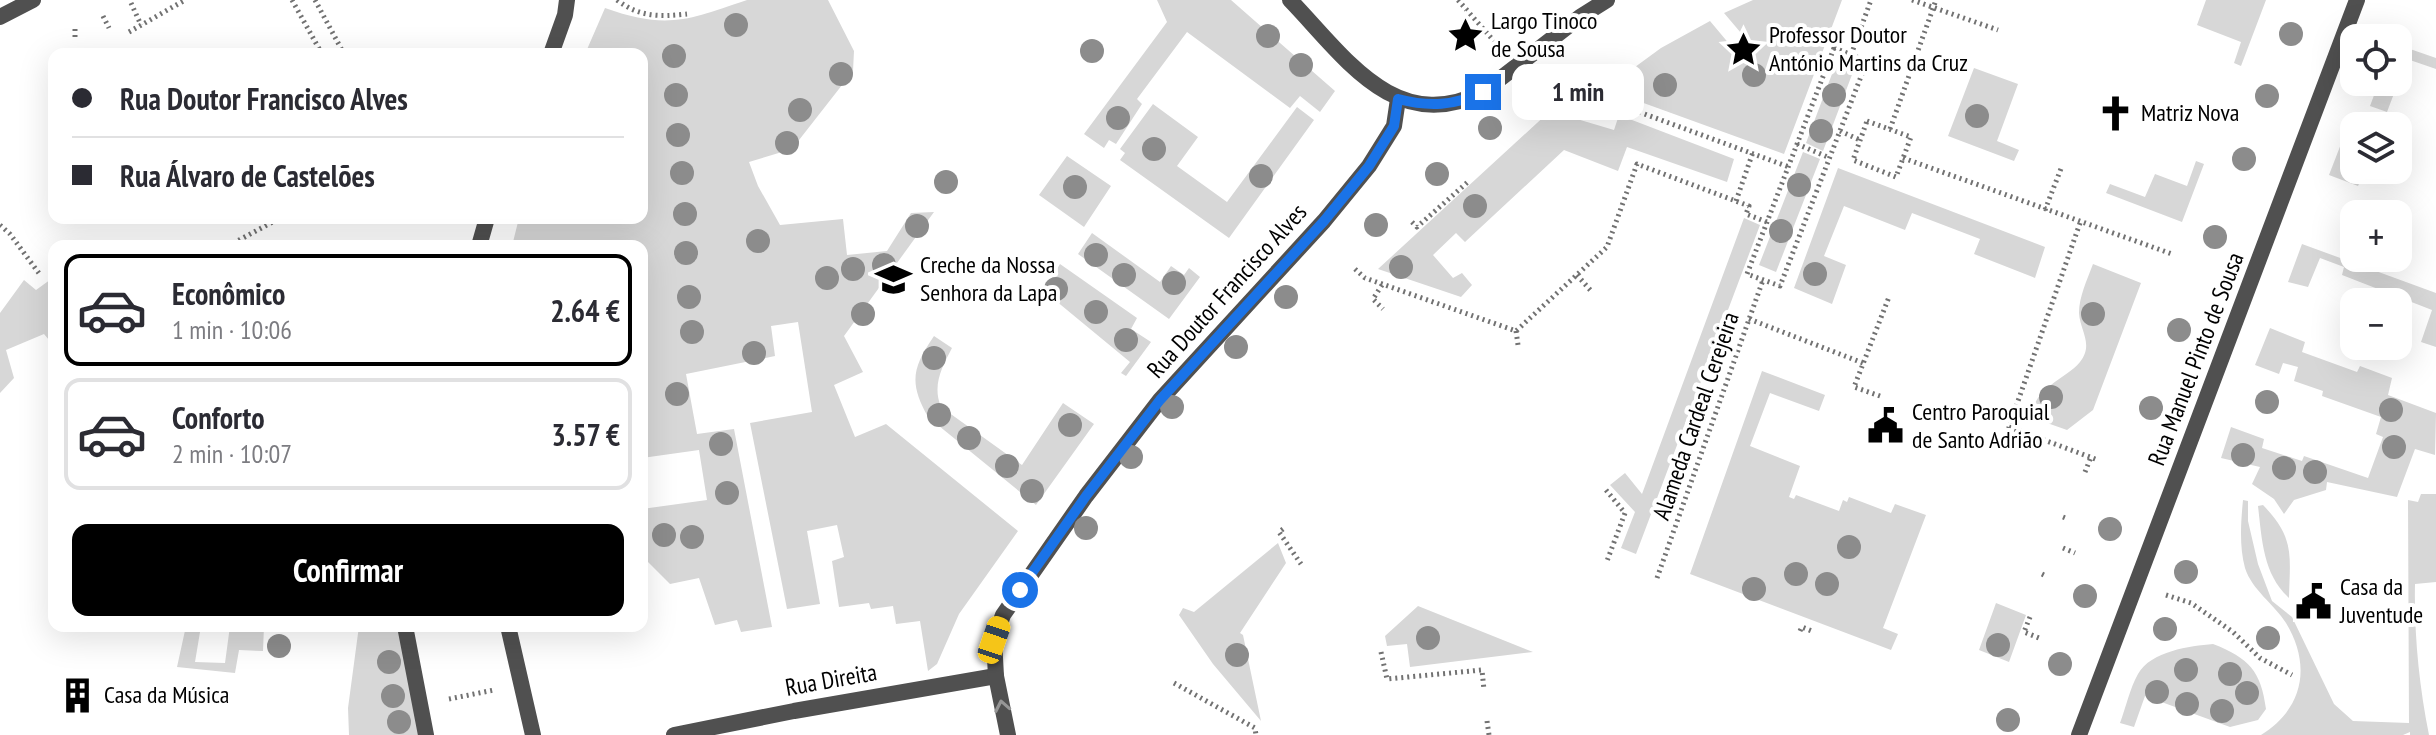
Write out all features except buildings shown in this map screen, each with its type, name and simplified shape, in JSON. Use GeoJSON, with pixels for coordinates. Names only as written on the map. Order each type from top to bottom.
{"type":"FeatureCollection","features":[{"type":"Feature","properties":{"kind":"street"},"geometry":{"type":"LineString","coordinates":[[0,17],[33,0]]}},
{"type":"Feature","properties":{"kind":"street"},"geometry":{"type":"LineString","coordinates":[[553,48],[567,0]]}},
{"type":"Feature","properties":{"kind":"street"},"geometry":{"type":"LineString","coordinates":[[1290,0],[1375,85],[1398,99],[1439,106],[1466,100],[1483,92],[1580,17],[1607,0]]}},
{"type":"Feature","properties":{"kind":"street","name":"Rua Manuel Pinto de Sousa"},"geometry":{"type":"LineString","coordinates":[[2079,735],[2357,0]]}},
{"type":"Feature","properties":{"kind":"street","name":"Rua Doutor Francisco Alves"},"geometry":{"type":"LineString","coordinates":[[1008,735],[996,676],[994,640],[1003,615],[1053,542],[1160,400],[1324,221],[1369,166],[1394,126],[1398,99]]}},
{"type":"Feature","properties":{"kind":"street"},"geometry":{"type":"LineString","coordinates":[[406,632],[426,735]]}},
{"type":"Feature","properties":{"kind":"street"},"geometry":{"type":"LineString","coordinates":[[509,632],[533,735]]}},
{"type":"Feature","properties":{"kind":"street","name":"Rua Direita"},"geometry":{"type":"LineString","coordinates":[[674,735],[996,676]]}},
{"type":"Feature","properties":{"kind":"path"},"geometry":{"type":"LineString","coordinates":[[129,32],[185,0]]}},
{"type":"Feature","properties":{"kind":"path"},"geometry":{"type":"LineString","coordinates":[[292,0],[319,48]]}},
{"type":"Feature","properties":{"kind":"path"},"geometry":{"type":"LineString","coordinates":[[315,0],[341,48]]}},
{"type":"Feature","properties":{"kind":"path"},"geometry":{"type":"LineString","coordinates":[[617,0],[631,11],[658,17],[687,14]]}},
{"type":"Feature","properties":{"kind":"path"},"geometry":{"type":"LineString","coordinates":[[1458,0],[1494,41]]}},
{"type":"Feature","properties":{"kind":"path"},"geometry":{"type":"LineString","coordinates":[[1851,55],[1871,0]]}},
{"type":"Feature","properties":{"kind":"path"},"geometry":{"type":"LineString","coordinates":[[1912,0],[1998,30]]}},
{"type":"Feature","properties":{"kind":"path"},"geometry":{"type":"LineString","coordinates":[[1890,129],[1936,0]]}},
{"type":"Feature","properties":{"kind":"path"},"geometry":{"type":"LineString","coordinates":[[131,3],[141,25]]}},
{"type":"Feature","properties":{"kind":"path"},"geometry":{"type":"LineString","coordinates":[[103,16],[109,28]]}},
{"type":"Feature","properties":{"kind":"path"},"geometry":{"type":"LineString","coordinates":[[75,29],[75,37]]}},
{"type":"Feature","properties":{"kind":"path"},"geometry":{"type":"LineString","coordinates":[[1834,48],[1867,61],[1840,131],[1780,286],[1747,274],[1834,48]]}},
{"type":"Feature","properties":{"kind":"path"},"geometry":{"type":"LineString","coordinates":[[1591,89],[1601,98],[1789,167]]}},
{"type":"Feature","properties":{"kind":"path"},"geometry":{"type":"LineString","coordinates":[[1867,121],[1911,137],[1896,177],[1853,160],[1860,140],[1867,121]]}},
{"type":"Feature","properties":{"kind":"path"},"geometry":{"type":"LineString","coordinates":[[1840,131],[1860,140]]}},
{"type":"Feature","properties":{"kind":"path"},"geometry":{"type":"LineString","coordinates":[[1797,144],[1830,158]]}},
{"type":"Feature","properties":{"kind":"path"},"geometry":{"type":"LineString","coordinates":[[1736,201],[1753,152]]}},
{"type":"Feature","properties":{"kind":"path"},"geometry":{"type":"LineString","coordinates":[[1903,158],[2172,254]]}},
{"type":"Feature","properties":{"kind":"path"},"geometry":{"type":"LineString","coordinates":[[1516,331],[1607,247],[1637,164],[1749,206],[1746,214],[1767,222]]}},
{"type":"Feature","properties":{"kind":"path"},"geometry":{"type":"LineString","coordinates":[[2045,210],[2062,166]]}},
{"type":"Feature","properties":{"kind":"path"},"geometry":{"type":"LineString","coordinates":[[1412,222],[1417,227],[1470,180]]}},
{"type":"Feature","properties":{"kind":"path"},"geometry":{"type":"LineString","coordinates":[[2080,223],[2009,427],[2094,458],[2085,472]]}},
{"type":"Feature","properties":{"kind":"path"},"geometry":{"type":"LineString","coordinates":[[239,240],[269,224]]}},
{"type":"Feature","properties":{"kind":"path"},"geometry":{"type":"LineString","coordinates":[[0,225],[41,276]]}},
{"type":"Feature","properties":{"kind":"path"},"geometry":{"type":"LineString","coordinates":[[1355,269],[1365,278],[1382,285],[1516,331]]}},
{"type":"Feature","properties":{"kind":"path"},"geometry":{"type":"LineString","coordinates":[[1577,275],[1592,292]]}},
{"type":"Feature","properties":{"kind":"path","name":"Alameda Cardeal Cerejeira"},"geometry":{"type":"LineString","coordinates":[[1657,578],[1763,280]]}},
{"type":"Feature","properties":{"kind":"path"},"geometry":{"type":"LineString","coordinates":[[1382,285],[1373,299],[1383,309]]}},
{"type":"Feature","properties":{"kind":"path"},"geometry":{"type":"LineString","coordinates":[[1880,396],[1854,387],[1889,297]]}},
{"type":"Feature","properties":{"kind":"path"},"geometry":{"type":"LineString","coordinates":[[1749,319],[1863,363]]}},
{"type":"Feature","properties":{"kind":"path"},"geometry":{"type":"LineString","coordinates":[[1516,331],[1518,345]]}},
{"type":"Feature","properties":{"kind":"path"},"geometry":{"type":"LineString","coordinates":[[1606,490],[1625,513],[1607,561]]}},
{"type":"Feature","properties":{"kind":"path"},"geometry":{"type":"LineString","coordinates":[[1283,529],[1279,532],[1301,564]]}},
{"type":"Feature","properties":{"kind":"path"},"geometry":{"type":"LineString","coordinates":[[2063,548],[2075,553]]}},
{"type":"Feature","properties":{"kind":"path"},"geometry":{"type":"LineString","coordinates":[[2159,592],[2191,603],[2233,632],[2260,658],[2292,675]]}},
{"type":"Feature","properties":{"kind":"path"},"geometry":{"type":"LineString","coordinates":[[2030,617],[2024,632],[2039,638]]}},
{"type":"Feature","properties":{"kind":"path"},"geometry":{"type":"LineString","coordinates":[[1800,631],[1802,627],[1814,632]]}},
{"type":"Feature","properties":{"kind":"path"},"geometry":{"type":"LineString","coordinates":[[1381,652],[1387,679],[1482,670],[1484,690]]}},
{"type":"Feature","properties":{"kind":"path"},"geometry":{"type":"LineString","coordinates":[[1174,683],[1255,728],[1256,735]]}},
{"type":"Feature","properties":{"kind":"path"},"geometry":{"type":"LineString","coordinates":[[1487,721],[1489,735]]}},
{"type":"Feature","properties":{"kind":"shaded area"},"geometry":{"type":"Polygon","coordinates":[[[747,0],[828,0],[854,51],[853,71],[792,149],[749,162],[758,186],[780,225],[843,219],[847,255],[887,251],[911,213],[934,212],[844,336],[863,372],[834,385],[855,437],[886,424],[1018,531],[959,614],[937,664],[928,671],[920,621],[896,624],[893,606],[871,609],[869,603],[839,607],[832,561],[844,557],[837,525],[807,531],[820,604],[787,609],[750,423],[812,412],[798,322],[771,326],[775,356],[686,374],[697,434],[734,429],[772,627],[741,632],[737,620],[715,625],[699,578],[670,584],[648,562],[648,508],[707,500],[699,450],[648,457],[648,240],[514,240],[518,224],[648,224],[648,48],[588,48],[605,8],[645,19],[662,20],[709,13],[747,0]]]}},
{"type":"Feature","properties":{"kind":"shaded area"},"geometry":{"type":"Polygon","coordinates":[[[1157,0],[1231,0],[1335,91],[1320,112],[1300,96],[1290,108],[1187,32],[1137,99],[1142,104],[1116,144],[1109,140],[1104,148],[1084,134],[1167,22],[1157,0]]]}},
{"type":"Feature","properties":{"kind":"shaded area"},"geometry":{"type":"Polygon","coordinates":[[[1753,0],[1842,0],[1784,154],[1605,89],[1661,48],[1710,21],[1741,58],[1752,46],[1724,13],[1753,0]]]}},
{"type":"Feature","properties":{"kind":"shaded area"},"geometry":{"type":"Polygon","coordinates":[[[2206,0],[2266,0],[2241,66],[2234,63],[2241,42],[2197,25],[2206,0]]]}},
{"type":"Feature","properties":{"kind":"shaded area"},"geometry":{"type":"Polygon","coordinates":[[[2412,50],[2436,58],[2436,69],[2412,61],[2412,50]]]}},
{"type":"Feature","properties":{"kind":"shaded area"},"geometry":{"type":"Polygon","coordinates":[[[1835,66],[1853,72],[1823,151],[1806,143],[1835,66]]]}},
{"type":"Feature","properties":{"kind":"shaded area"},"geometry":{"type":"Polygon","coordinates":[[[1974,68],[2018,84],[1997,141],[2019,150],[2014,161],[1948,136],[1974,68]]]}},
{"type":"Feature","properties":{"kind":"shaded area"},"geometry":{"type":"Polygon","coordinates":[[[2374,96],[2393,96],[2387,112],[2370,106],[2374,96]]]}},
{"type":"Feature","properties":{"kind":"shaded area"},"geometry":{"type":"Polygon","coordinates":[[[1153,104],[1198,137],[1177,166],[1227,202],[1297,107],[1314,120],[1229,238],[1120,160],[1125,153],[1120,149],[1153,104]]]}},
{"type":"Feature","properties":{"kind":"shaded area"},"geometry":{"type":"Polygon","coordinates":[[[1550,111],[1614,130],[1619,115],[1734,159],[1727,182],[1627,147],[1618,171],[1564,150],[1465,242],[1456,233],[1433,255],[1453,278],[1462,273],[1472,285],[1461,297],[1378,269],[1550,111]]]}},
{"type":"Feature","properties":{"kind":"shaded area"},"geometry":{"type":"Polygon","coordinates":[[[2340,147],[2340,179],[2329,175],[2340,147]]]}},
{"type":"Feature","properties":{"kind":"shaded area"},"geometry":{"type":"Polygon","coordinates":[[[1803,152],[1820,159],[1776,272],[1759,265],[1803,152]]]}},
{"type":"Feature","properties":{"kind":"shaded area"},"geometry":{"type":"Polygon","coordinates":[[[1067,156],[1111,186],[1084,227],[1039,195],[1067,156]]]}},
{"type":"Feature","properties":{"kind":"shaded area"},"geometry":{"type":"Polygon","coordinates":[[[2196,161],[2204,164],[2182,222],[2106,193],[2110,184],[2145,197],[2155,174],[2187,186],[2196,161]]]}},
{"type":"Feature","properties":{"kind":"shaded area"},"geometry":{"type":"Polygon","coordinates":[[[1838,168],[2045,247],[2035,278],[1974,254],[1980,239],[1912,213],[1905,230],[1844,206],[1824,256],[1846,265],[1832,304],[1794,288],[1838,168]]]}},
{"type":"Feature","properties":{"kind":"shaded area"},"geometry":{"type":"Polygon","coordinates":[[[1744,218],[1760,225],[1636,554],[1621,548],[1635,512],[1610,485],[1625,473],[1642,494],[1744,218]]]}},
{"type":"Feature","properties":{"kind":"shaded area"},"geometry":{"type":"Polygon","coordinates":[[[1092,233],[1160,282],[1171,266],[1184,275],[1189,268],[1200,277],[1169,319],[1078,254],[1092,233]]]}},
{"type":"Feature","properties":{"kind":"shaded area"},"geometry":{"type":"Polygon","coordinates":[[[2302,244],[2340,258],[2340,266],[2320,258],[2308,287],[2288,282],[2302,244]]]}},
{"type":"Feature","properties":{"kind":"shaded area"},"geometry":{"type":"Polygon","coordinates":[[[1060,264],[1137,318],[1131,329],[1151,342],[1126,376],[1121,373],[1130,362],[1044,291],[1060,264]]]}},
{"type":"Feature","properties":{"kind":"shaded area"},"geometry":{"type":"Polygon","coordinates":[[[2093,264],[2141,283],[2093,410],[2067,430],[2033,418],[2034,408],[2043,392],[2074,368],[2084,355],[2086,343],[2079,307],[2093,264]]]}},
{"type":"Feature","properties":{"kind":"shaded area"},"geometry":{"type":"Polygon","coordinates":[[[2343,272],[2379,272],[2436,293],[2436,347],[2421,342],[2432,310],[2412,302],[2412,288],[2375,288],[2342,275],[2343,272]]]}},
{"type":"Feature","properties":{"kind":"shaded area"},"geometry":{"type":"Polygon","coordinates":[[[24,280],[36,290],[48,281],[48,339],[44,334],[6,350],[14,378],[0,393],[0,313],[24,280]]]}},
{"type":"Feature","properties":{"kind":"shaded area"},"geometry":{"type":"Polygon","coordinates":[[[2270,328],[2305,342],[2302,352],[2357,372],[2360,366],[2392,378],[2388,395],[2436,413],[2435,455],[2415,449],[2397,497],[2327,482],[2326,490],[2294,500],[2284,514],[2274,499],[2252,484],[2260,467],[2221,458],[2231,427],[2264,439],[2262,448],[2302,461],[2304,456],[2368,478],[2383,437],[2376,434],[2381,417],[2322,396],[2323,391],[2294,381],[2298,367],[2283,363],[2279,374],[2255,365],[2270,328]]]}},
{"type":"Feature","properties":{"kind":"shaded area"},"geometry":{"type":"Polygon","coordinates":[[[934,336],[952,348],[938,384],[941,407],[1022,465],[1063,403],[1094,424],[1036,505],[928,417],[918,394],[916,376],[921,357],[934,336]]]}},
{"type":"Feature","properties":{"kind":"shaded area"},"geometry":{"type":"Polygon","coordinates":[[[1762,371],[1825,395],[1819,411],[1770,393],[1750,446],[1800,466],[1789,497],[1794,499],[1796,495],[1839,511],[1843,500],[1847,502],[1849,497],[1891,513],[1895,504],[1926,515],[1883,628],[1898,634],[1891,650],[1690,574],[1762,371]]]}},
{"type":"Feature","properties":{"kind":"shaded area"},"geometry":{"type":"Polygon","coordinates":[[[2421,494],[2436,494],[2436,582],[2415,584],[2418,660],[2429,735],[2410,735],[2410,732],[2403,735],[2261,735],[2286,713],[2299,685],[2301,670],[2294,639],[2286,623],[2253,583],[2245,568],[2241,542],[2243,500],[2248,501],[2248,521],[2258,564],[2272,601],[2292,617],[2334,704],[2353,721],[2409,723],[2408,500],[2418,502],[2421,494]]]}},
{"type":"Feature","properties":{"kind":"shaded area"},"geometry":{"type":"Polygon","coordinates":[[[2263,505],[2286,538],[2290,558],[2289,598],[2280,589],[2265,556],[2258,506],[2263,505]]]}},
{"type":"Feature","properties":{"kind":"shaded area"},"geometry":{"type":"Polygon","coordinates":[[[1278,543],[1286,563],[1240,633],[1243,635],[1261,721],[1213,664],[1179,615],[1183,608],[1194,612],[1278,543]]]}},
{"type":"Feature","properties":{"kind":"shaded area"},"geometry":{"type":"Polygon","coordinates":[[[1996,603],[2026,615],[2009,662],[1979,650],[1996,603]]]}},
{"type":"Feature","properties":{"kind":"shaded area"},"geometry":{"type":"Polygon","coordinates":[[[1418,606],[1533,652],[1410,667],[1407,644],[1387,646],[1385,636],[1418,606]]]}},
{"type":"Feature","properties":{"kind":"shaded area"},"geometry":{"type":"Polygon","coordinates":[[[185,632],[200,632],[195,662],[225,663],[229,632],[264,632],[263,651],[239,650],[235,673],[177,667],[185,632]]]}},
{"type":"Feature","properties":{"kind":"shaded area"},"geometry":{"type":"Polygon","coordinates":[[[358,632],[406,632],[426,735],[349,735],[348,708],[358,632]]]}},
{"type":"Feature","properties":{"kind":"shaded area"},"geometry":{"type":"Polygon","coordinates":[[[2213,644],[2236,655],[2257,675],[2266,709],[2258,720],[2230,727],[2145,696],[2134,727],[2120,723],[2133,685],[2144,666],[2172,651],[2213,644]]]}},
{"type":"Feature","properties":{"kind":"place","name":"Largo Tinoco de Sousa"},"geometry":{"type":"Point","coordinates":[1465,35]}},
{"type":"Feature","properties":{"kind":"place","name":"Professor Doutor António Martins da Cruz"},"geometry":{"type":"Point","coordinates":[1743,49]}},
{"type":"Feature","properties":{"kind":"place","name":"Matriz Nova"},"geometry":{"type":"Point","coordinates":[2115,113]}},
{"type":"Feature","properties":{"kind":"place","name":"Creche da Nossa Senhora da Lapa"},"geometry":{"type":"Point","coordinates":[894,279]}},
{"type":"Feature","properties":{"kind":"place","name":"Centro Paroquial de Santo Adrião"},"geometry":{"type":"Point","coordinates":[1886,426]}},
{"type":"Feature","properties":{"kind":"place","name":"Casa da Juventude"},"geometry":{"type":"Point","coordinates":[2314,601]}},
{"type":"Feature","properties":{"kind":"place","name":"Casa da Música"},"geometry":{"type":"Point","coordinates":[78,695]}},
{"type":"Feature","properties":{"kind":"route"},"geometry":{"type":"LineString","coordinates":[[1020,590],[1086,496],[1160,400],[1324,221],[1369,166],[1394,126],[1398,99],[1439,106],[1466,100],[1483,92]]}}]}
